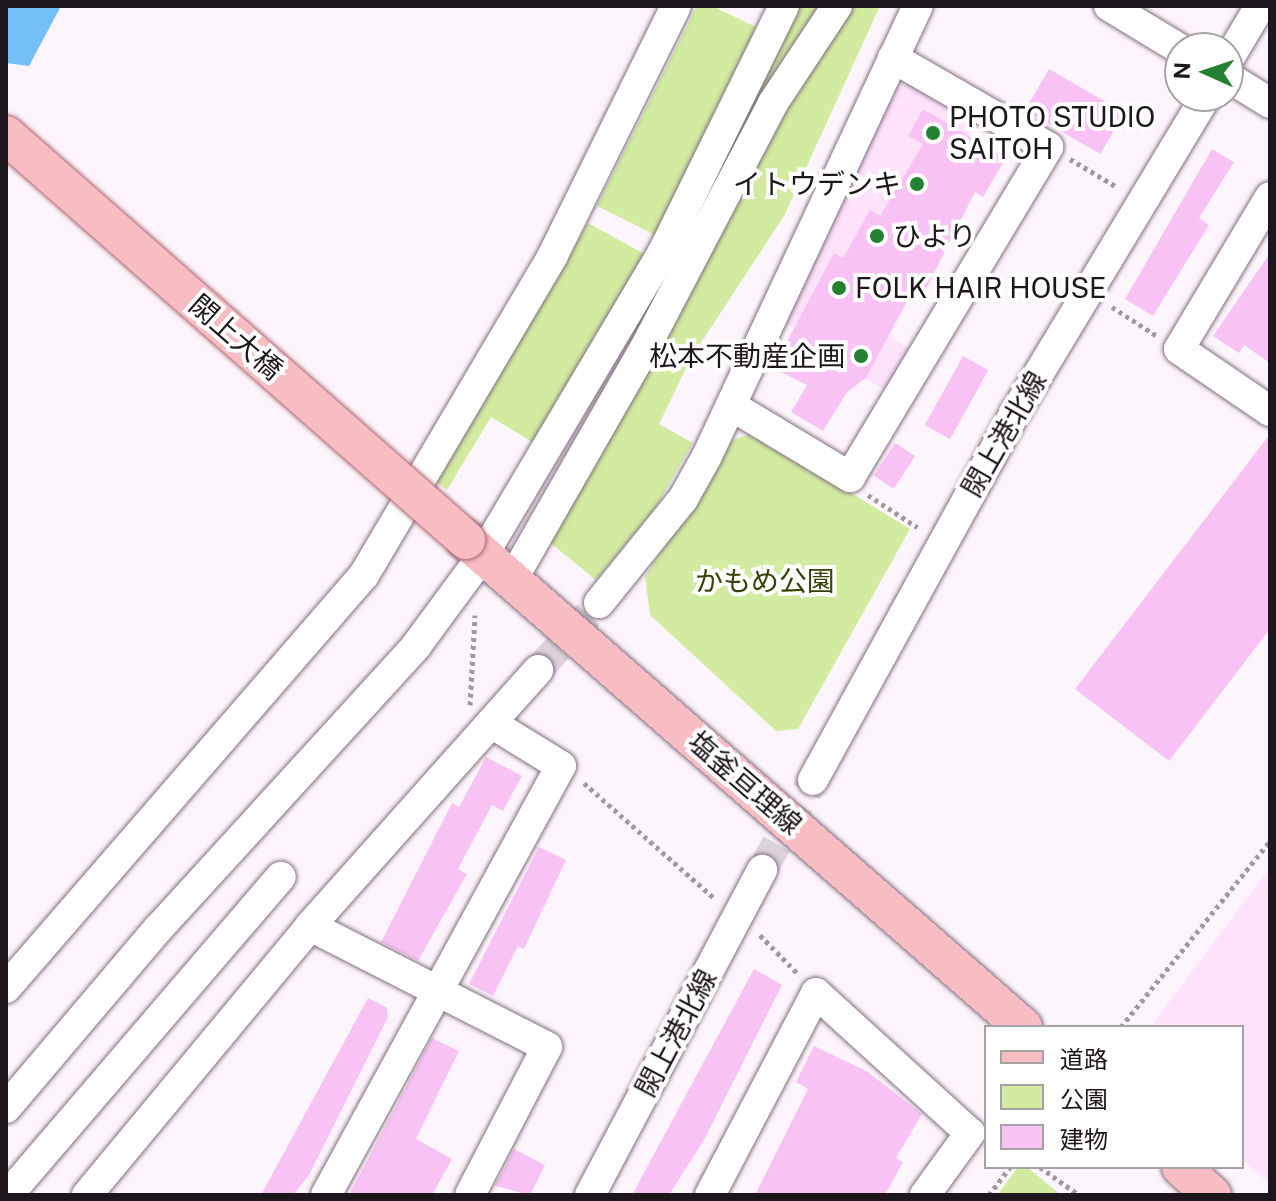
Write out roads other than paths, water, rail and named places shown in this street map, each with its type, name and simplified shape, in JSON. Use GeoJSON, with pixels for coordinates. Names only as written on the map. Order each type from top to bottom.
{"type":"FeatureCollection","features":[{"type":"Feature","properties":{"kind":"main road","name":"閖上大橋"},"geometry":{"type":"LineString","coordinates":[[6,135],[475,548]]}},
{"type":"Feature","properties":{"kind":"main road","name":"塩釜亘理線"},"geometry":{"type":"LineString","coordinates":[[475,548],[1021,1025]]}},
{"type":"Feature","properties":{"kind":"main road"},"geometry":{"type":"LineString","coordinates":[[1183,1169],[1212,1195]]}},
{"type":"Feature","properties":{"kind":"street"},"geometry":{"type":"LineString","coordinates":[[6,988],[364,575],[553,255],[676,6]]}},
{"type":"Feature","properties":{"kind":"street"},"geometry":{"type":"LineString","coordinates":[[6,1108],[158,929],[416,646],[663,252],[784,6]]}},
{"type":"Feature","properties":{"kind":"street"},"geometry":{"type":"LineString","coordinates":[[512,580],[645,348],[773,103],[837,6]]}},
{"type":"Feature","properties":{"kind":"street"},"geometry":{"type":"LineString","coordinates":[[599,603],[683,499],[732,406],[918,6]]}},
{"type":"Feature","properties":{"kind":"street"},"geometry":{"type":"LineString","coordinates":[[1109,6],[1164,39]]}},
{"type":"Feature","properties":{"kind":"street"},"geometry":{"type":"LineString","coordinates":[[1244,33],[1260,6]]}},
{"type":"Feature","properties":{"kind":"street"},"geometry":{"type":"LineString","coordinates":[[732,406],[850,477],[1048,147],[893,58]]}},
{"type":"Feature","properties":{"kind":"street"},"geometry":{"type":"LineString","coordinates":[[1244,87],[1270,103]]}},
{"type":"Feature","properties":{"kind":"street","name":"閖上港北線"},"geometry":{"type":"LineString","coordinates":[[813,780],[1015,413],[1196,112]]}},
{"type":"Feature","properties":{"kind":"street"},"geometry":{"type":"LineString","coordinates":[[1265,216],[1179,349],[1270,411]]}},
{"type":"Feature","properties":{"kind":"street"},"geometry":{"type":"LineString","coordinates":[[87,1195],[480,719],[538,670]]}},
{"type":"Feature","properties":{"kind":"street"},"geometry":{"type":"LineString","coordinates":[[326,1195],[561,766],[480,719]]}},
{"type":"Feature","properties":{"kind":"street","name":"閖上港北線"},"geometry":{"type":"LineString","coordinates":[[590,1195],[762,870]]}},
{"type":"Feature","properties":{"kind":"street"},"geometry":{"type":"LineString","coordinates":[[8,1195],[281,877]]}},
{"type":"Feature","properties":{"kind":"street"},"geometry":{"type":"LineString","coordinates":[[310,926],[547,1047],[470,1195]]}},
{"type":"Feature","properties":{"kind":"street"},"geometry":{"type":"LineString","coordinates":[[710,1195],[816,993],[970,1133],[925,1195]]}},
{"type":"Feature","properties":{"kind":"water"},"geometry":{"type":"Polygon","coordinates":[[[6,6],[61,6],[29,66],[6,63],[6,6]]]}},
{"type":"Feature","properties":{"kind":"tunnel"},"geometry":{"type":"LineString","coordinates":[[538,670],[599,603]]}},
{"type":"Feature","properties":{"kind":"tunnel"},"geometry":{"type":"LineString","coordinates":[[762,870],[813,780]]}},
{"type":"Feature","properties":{"kind":"place","name":"PHOTO STUDIO SAITOH"},"geometry":{"type":"Point","coordinates":[933,133]}},
{"type":"Feature","properties":{"kind":"place","name":"イトウデンキ"},"geometry":{"type":"Point","coordinates":[917,184]}},
{"type":"Feature","properties":{"kind":"place","name":"ひより"},"geometry":{"type":"Point","coordinates":[877,236]}},
{"type":"Feature","properties":{"kind":"place","name":"FOLK HAIR HOUSE"},"geometry":{"type":"Point","coordinates":[839,288]}},
{"type":"Feature","properties":{"kind":"place","name":"松本不動産企画"},"geometry":{"type":"Point","coordinates":[861,356]}},
{"type":"Feature","properties":{"kind":"park label","name":"かもめ公園"},"geometry":{"type":"Point","coordinates":[765,581]}}]}
